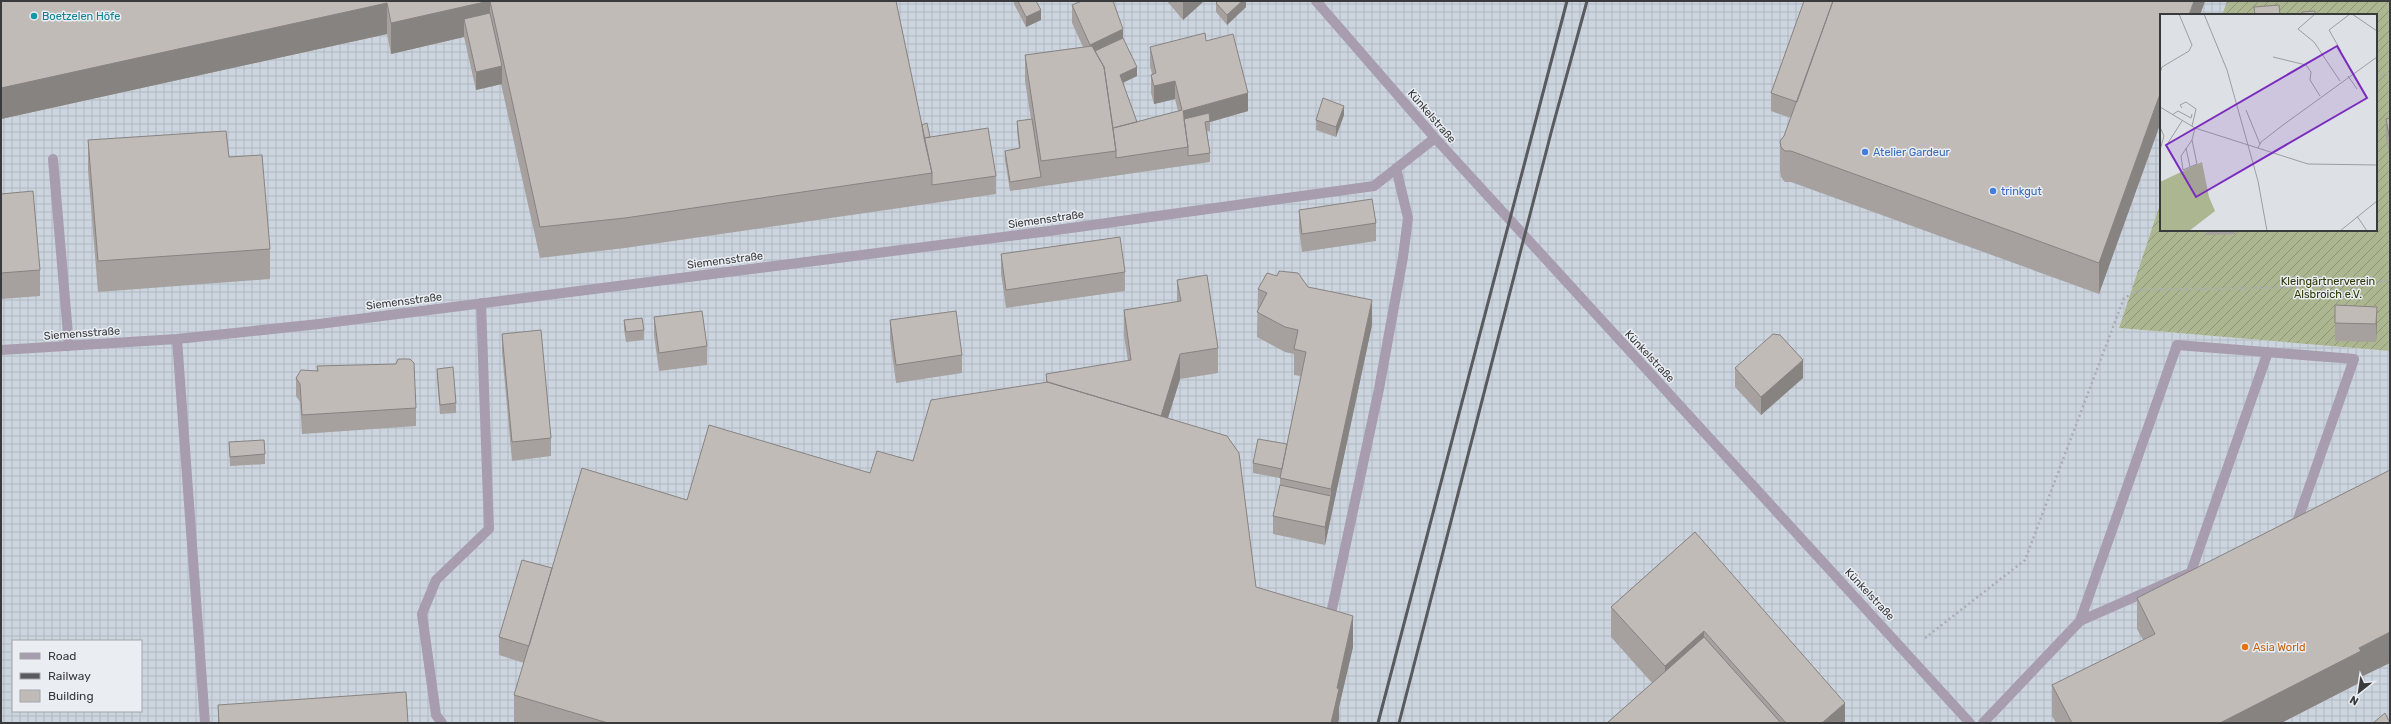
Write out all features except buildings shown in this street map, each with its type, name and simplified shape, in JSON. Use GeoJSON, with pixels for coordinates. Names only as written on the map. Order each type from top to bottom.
{"type":"FeatureCollection","features":[{"type":"Feature","properties":{"kind":"street","name":"Künkelstraße"},"geometry":{"type":"LineString","coordinates":[[1316,1],[1435,138],[1907,652],[1970,723]]}},
{"type":"Feature","properties":{"kind":"street","name":"Siemensstraße"},"geometry":{"type":"LineString","coordinates":[[1,350],[177,339],[481,303],[1042,232],[1374,186],[1435,138]]}},
{"type":"Feature","properties":{"kind":"street"},"geometry":{"type":"LineString","coordinates":[[53,159],[69,346]]}},
{"type":"Feature","properties":{"kind":"street"},"geometry":{"type":"LineString","coordinates":[[1332,609],[1379,388],[1403,257],[1408,218],[1396,168]]}},
{"type":"Feature","properties":{"kind":"street"},"geometry":{"type":"LineString","coordinates":[[442,723],[436,715],[422,614],[436,580],[489,529],[481,303]]}},
{"type":"Feature","properties":{"kind":"street"},"geometry":{"type":"LineString","coordinates":[[177,339],[205,723]]}},
{"type":"Feature","properties":{"kind":"street"},"geometry":{"type":"LineString","coordinates":[[2080,621],[2177,345],[2354,359],[2297,522],[2283,528]]}},
{"type":"Feature","properties":{"kind":"street"},"geometry":{"type":"LineString","coordinates":[[2191,572],[2268,352]]}},
{"type":"Feature","properties":{"kind":"street"},"geometry":{"type":"LineString","coordinates":[[1983,723],[2080,621],[2206,565]]}},
{"type":"Feature","properties":{"kind":"path"},"geometry":{"type":"LineString","coordinates":[[2377,76],[2390,73]]}},
{"type":"Feature","properties":{"kind":"path"},"geometry":{"type":"LineString","coordinates":[[1907,652],[2025,560],[2124,298],[2139,290],[2351,286],[2390,280]]}},
{"type":"Feature","properties":{"kind":"shaded area"},"geometry":{"type":"Polygon","coordinates":[[[1,1],[2227,1],[2222,14],[2160,14],[2160,204],[2119,328],[2390,351],[2390,723],[1,723],[1,1]]]}},
{"type":"Feature","properties":{"kind":"green space","name":"Kleingärtnerverein Alsbroich e.V."},"geometry":{"type":"Polygon","coordinates":[[[2227,1],[2390,1],[2390,351],[2119,328],[2160,204],[2160,231],[2377,231],[2377,14],[2222,14],[2227,1]]]}},
{"type":"Feature","properties":{"kind":"railway"},"geometry":{"type":"LineString","coordinates":[[1378,723],[1567,1]]}},
{"type":"Feature","properties":{"kind":"railway"},"geometry":{"type":"LineString","coordinates":[[1399,723],[1552,129],[1587,1]]}},
{"type":"Feature","properties":{"kind":"place","name":"Boetzelen Höfe"},"geometry":{"type":"Point","coordinates":[34,16]}},
{"type":"Feature","properties":{"kind":"place","name":"Atelier Gardeur"},"geometry":{"type":"Point","coordinates":[1865,152]}},
{"type":"Feature","properties":{"kind":"place","name":"trinkgut"},"geometry":{"type":"Point","coordinates":[1993,191]}},
{"type":"Feature","properties":{"kind":"place","name":"Asia World"},"geometry":{"type":"Point","coordinates":[2245,647]}}]}
